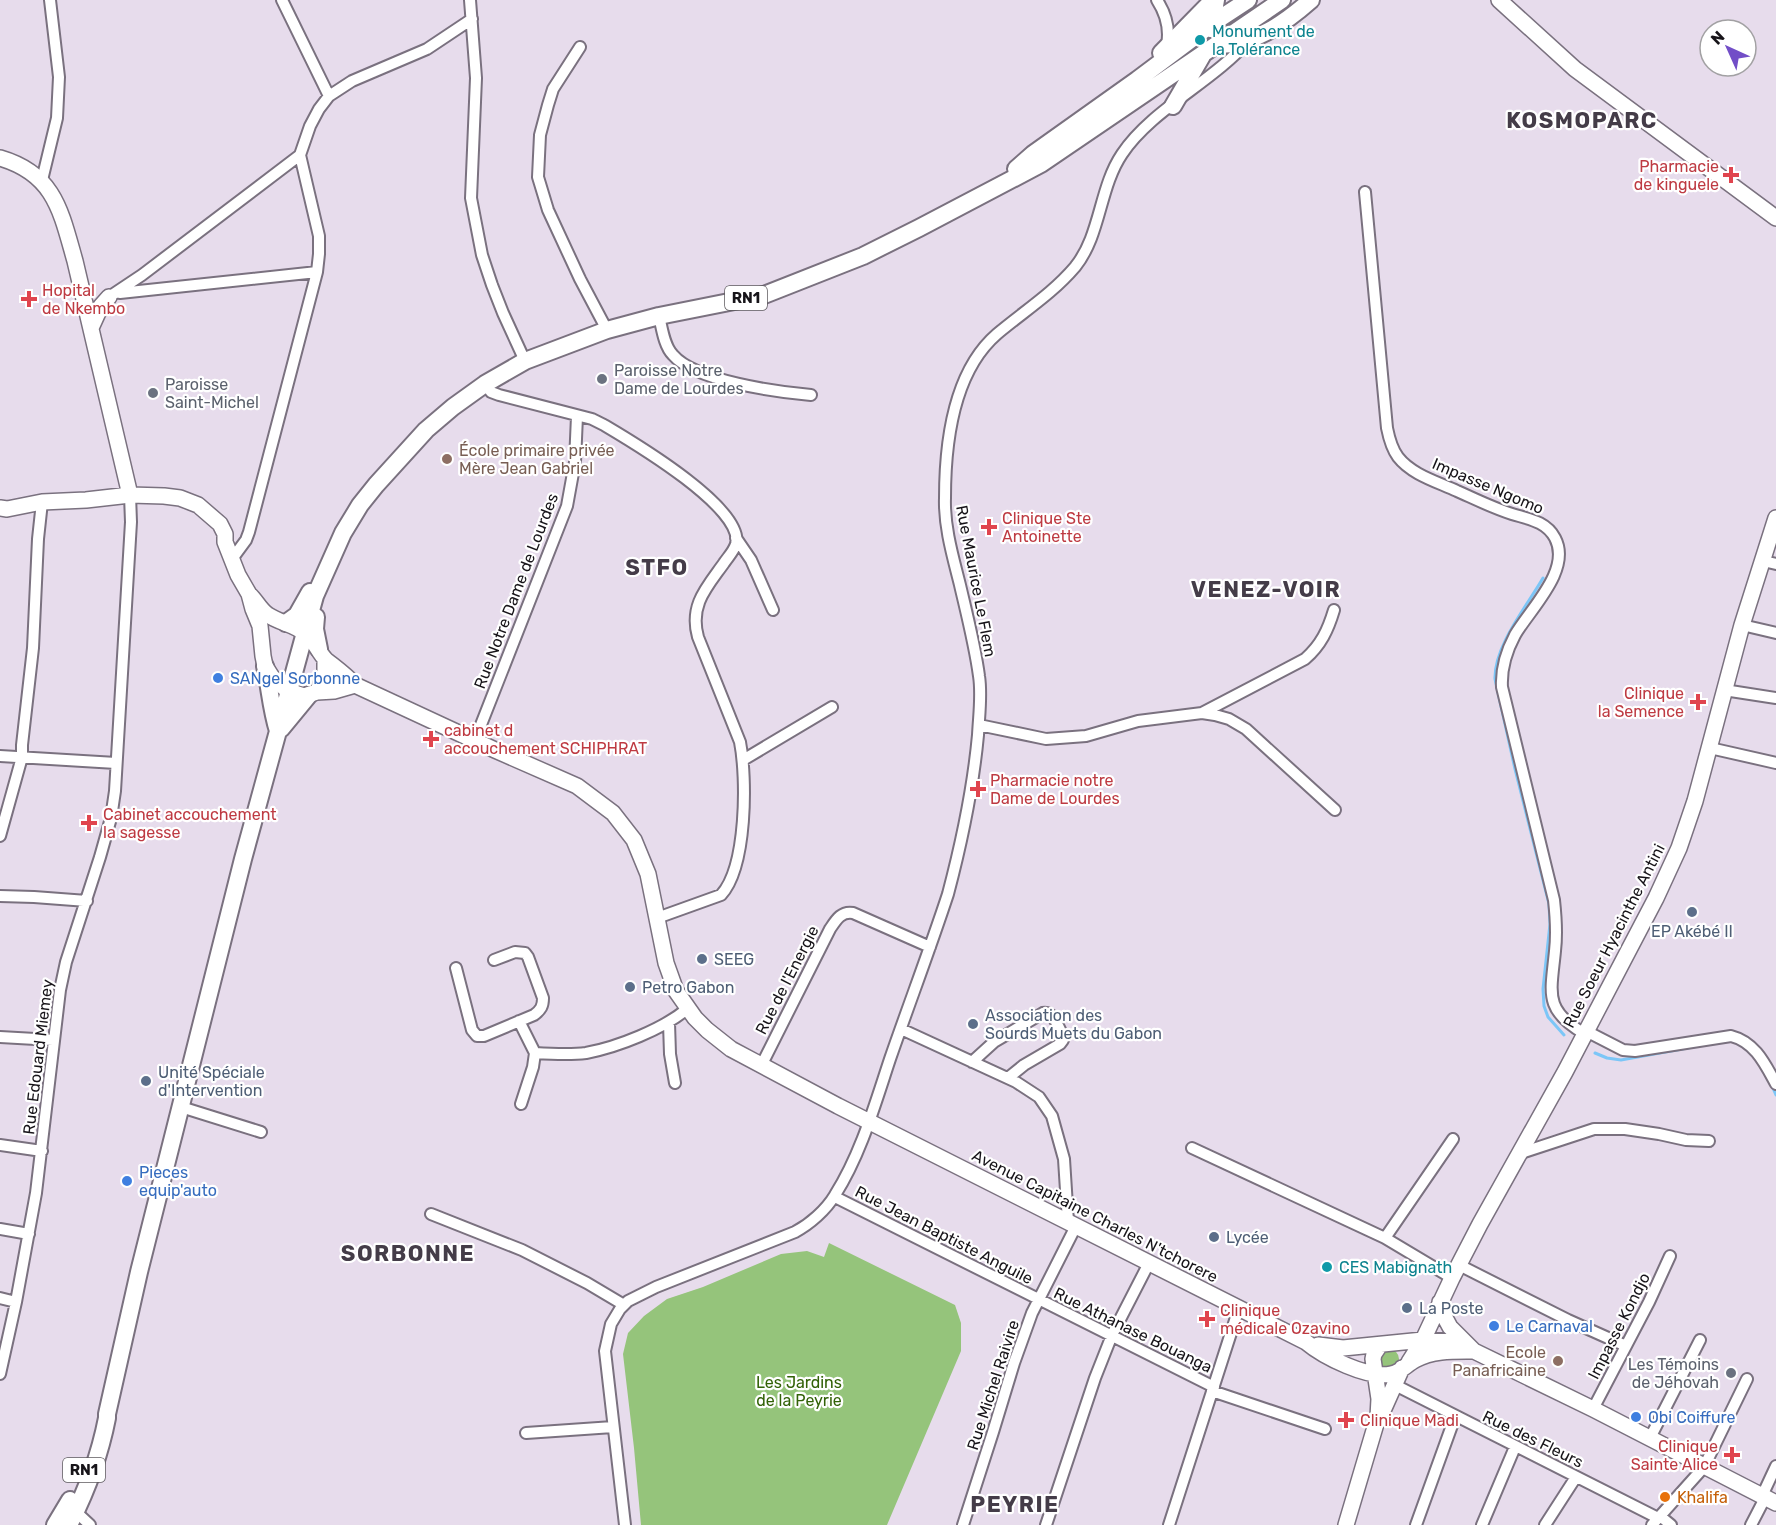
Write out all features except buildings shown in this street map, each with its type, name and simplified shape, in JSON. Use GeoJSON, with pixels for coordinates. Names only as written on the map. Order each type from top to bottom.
{"type":"FeatureCollection","features":[{"type":"Feature","properties":{"kind":"main road"},"geometry":{"type":"LineString","coordinates":[[1137,80],[1215,0]]}},
{"type":"Feature","properties":{"kind":"main road"},"geometry":{"type":"LineString","coordinates":[[1173,106],[1208,46],[1215,0]]}},
{"type":"Feature","properties":{"kind":"main road","name":"RN1"},"geometry":{"type":"LineString","coordinates":[[997,186],[1033,154],[1248,0]]}},
{"type":"Feature","properties":{"kind":"main road","name":"RN1"},"geometry":{"type":"LineString","coordinates":[[72,1519],[101,1445],[106,1414],[243,859],[315,596],[343,533],[360,505],[394,463],[426,430],[485,384],[525,361],[607,330],[659,316],[764,295],[863,256],[1041,164],[1208,46],[1282,0]]}},
{"type":"Feature","properties":{"kind":"main road"},"geometry":{"type":"LineString","coordinates":[[1208,46],[1228,45],[1251,38],[1275,28],[1308,3],[1323,0]]}},
{"type":"Feature","properties":{"kind":"main road"},"geometry":{"type":"LineString","coordinates":[[1499,0],[1575,69],[1776,218]]}},
{"type":"Feature","properties":{"kind":"main road"},"geometry":{"type":"LineString","coordinates":[[0,158],[22,166],[42,180],[49,189],[66,231],[130,495]]}},
{"type":"Feature","properties":{"kind":"main road"},"geometry":{"type":"LineString","coordinates":[[82,290],[92,299],[104,300],[112,295]]}},
{"type":"Feature","properties":{"kind":"main road"},"geometry":{"type":"LineString","coordinates":[[91,328],[101,306],[112,295]]}},
{"type":"Feature","properties":{"kind":"main road"},"geometry":{"type":"LineString","coordinates":[[0,508],[130,495],[172,497],[198,505],[220,524],[238,575],[249,594],[260,626],[272,712],[278,732]]}},
{"type":"Feature","properties":{"kind":"main road","name":"Rue Soeur Hyacinthe Antini"},"geometry":{"type":"LineString","coordinates":[[1385,1374],[1423,1340],[1455,1271],[1586,1033],[1679,849],[1710,748],[1742,625],[1770,562],[1776,518]]}},
{"type":"Feature","properties":{"kind":"main road"},"geometry":{"type":"LineString","coordinates":[[262,647],[264,633],[281,621],[297,615],[328,564]]}},
{"type":"Feature","properties":{"kind":"main road"},"geometry":{"type":"LineString","coordinates":[[278,732],[326,676],[317,642],[315,620],[328,564]]}},
{"type":"Feature","properties":{"kind":"main road"},"geometry":{"type":"LineString","coordinates":[[249,594],[266,614],[306,633]]}},
{"type":"Feature","properties":{"kind":"main road","name":"Avenue Capitaine Charles N'tchorere"},"geometry":{"type":"LineString","coordinates":[[306,633],[322,654],[355,684],[577,786],[613,813],[634,840],[648,874],[671,979],[687,1009],[718,1040],[761,1066],[869,1122],[1306,1342]]}},
{"type":"Feature","properties":{"kind":"main road"},"geometry":{"type":"LineString","coordinates":[[265,666],[278,684],[288,692],[297,695],[334,692],[355,684]]}},
{"type":"Feature","properties":{"kind":"main road"},"geometry":{"type":"LineString","coordinates":[[1346,1525],[1376,1425],[1385,1374],[1374,1354],[1390,1343],[1420,1329],[1438,1307],[1450,1327],[1469,1347]]}},
{"type":"Feature","properties":{"kind":"main road"},"geometry":{"type":"LineString","coordinates":[[1306,1342],[1335,1348],[1423,1340],[1469,1347],[1768,1499]]}},
{"type":"Feature","properties":{"kind":"main road"},"geometry":{"type":"LineString","coordinates":[[1306,1342],[1314,1349],[1385,1374],[1423,1356],[1469,1347]]}},
{"type":"Feature","properties":{"kind":"main road"},"geometry":{"type":"LineString","coordinates":[[1385,1374],[1405,1363],[1406,1357],[1399,1346],[1390,1343]]}},
{"type":"Feature","properties":{"kind":"main road","name":"RN1"},"geometry":{"type":"LineString","coordinates":[[55,1525],[77,1486],[106,1414]]}},
{"type":"Feature","properties":{"kind":"street"},"geometry":{"type":"LineString","coordinates":[[42,180],[57,118],[58,87],[50,0]]}},
{"type":"Feature","properties":{"kind":"street"},"geometry":{"type":"LineString","coordinates":[[282,0],[329,96]]}},
{"type":"Feature","properties":{"kind":"street"},"geometry":{"type":"LineString","coordinates":[[470,0],[476,78],[471,198],[482,255],[503,314],[525,361]]}},
{"type":"Feature","properties":{"kind":"street"},"geometry":{"type":"LineString","coordinates":[[1157,0],[1166,17],[1169,32],[1167,47]]}},
{"type":"Feature","properties":{"kind":"street"},"geometry":{"type":"LineString","coordinates":[[232,559],[246,540],[254,514],[270,445],[317,272],[319,236],[300,155],[309,126],[329,96],[352,81],[427,50],[472,19]]}},
{"type":"Feature","properties":{"kind":"street","name":"Rue Maurice Le Flem"},"geometry":{"type":"LineString","coordinates":[[624,1305],[656,1287],[805,1227],[835,1197],[869,1122],[948,894],[959,855],[972,786],[979,725],[980,677],[954,562],[945,499],[948,447],[958,394],[969,369],[980,352],[996,335],[1054,289],[1075,267],[1085,252],[1120,156],[1133,140],[1235,56],[1251,38]]}},
{"type":"Feature","properties":{"kind":"street"},"geometry":{"type":"LineString","coordinates":[[580,46],[554,89],[548,105],[540,135],[538,177],[548,210],[607,330]]}},
{"type":"Feature","properties":{"kind":"street"},"geometry":{"type":"LineString","coordinates":[[112,295],[142,275],[300,155]]}},
{"type":"Feature","properties":{"kind":"street","name":"Impasse Ngomo"},"geometry":{"type":"LineString","coordinates":[[1365,192],[1387,428],[1395,453],[1404,464],[1419,474],[1495,508],[1526,517],[1544,526],[1555,538],[1558,547],[1556,571],[1518,630],[1510,647],[1502,676],[1502,687],[1554,900],[1556,923],[1551,986],[1552,997],[1559,1014],[1565,1021],[1586,1033],[1623,1050],[1635,1051],[1731,1036],[1740,1038],[1760,1055],[1776,1084]]}},
{"type":"Feature","properties":{"kind":"street"},"geometry":{"type":"LineString","coordinates":[[112,295],[317,272]]}},
{"type":"Feature","properties":{"kind":"street"},"geometry":{"type":"LineString","coordinates":[[659,316],[669,350],[674,357],[691,368],[723,380],[811,395]]}},
{"type":"Feature","properties":{"kind":"street"},"geometry":{"type":"LineString","coordinates":[[485,384],[492,392],[592,419],[680,472],[721,510],[732,524],[736,538],[751,560],[773,610]]}},
{"type":"Feature","properties":{"kind":"street","name":"Rue Notre Dame de Lourdes"},"geometry":{"type":"LineString","coordinates":[[475,740],[567,506],[575,462],[577,416]]}},
{"type":"Feature","properties":{"kind":"street","name":"Rue Edouard Miemey"},"geometry":{"type":"LineString","coordinates":[[0,1374],[29,1234],[42,1151],[60,990],[66,962],[87,901],[111,818],[131,522],[130,495]]}},
{"type":"Feature","properties":{"kind":"street"},"geometry":{"type":"LineString","coordinates":[[0,836],[22,756],[33,648],[42,502]]}},
{"type":"Feature","properties":{"kind":"street"},"geometry":{"type":"LineString","coordinates":[[657,918],[721,895],[728,888],[741,838],[743,760],[735,726],[698,637],[695,622],[701,595],[733,550],[736,538]]}},
{"type":"Feature","properties":{"kind":"street"},"geometry":{"type":"LineString","coordinates":[[1202,713],[1305,659],[1322,640],[1334,610]]}},
{"type":"Feature","properties":{"kind":"street"},"geometry":{"type":"LineString","coordinates":[[1742,625],[1776,633]]}},
{"type":"Feature","properties":{"kind":"street"},"geometry":{"type":"LineString","coordinates":[[1724,690],[1776,698]]}},
{"type":"Feature","properties":{"kind":"street"},"geometry":{"type":"LineString","coordinates":[[743,760],[832,707]]}},
{"type":"Feature","properties":{"kind":"street"},"geometry":{"type":"LineString","coordinates":[[979,725],[1046,739],[1086,736],[1138,721],[1202,713],[1215,715],[1229,719],[1246,729],[1335,810]]}},
{"type":"Feature","properties":{"kind":"street"},"geometry":{"type":"LineString","coordinates":[[1710,748],[1776,763]]}},
{"type":"Feature","properties":{"kind":"street"},"geometry":{"type":"LineString","coordinates":[[0,756],[116,763]]}},
{"type":"Feature","properties":{"kind":"street"},"geometry":{"type":"LineString","coordinates":[[0,896],[87,901]]}},
{"type":"Feature","properties":{"kind":"street","name":"Rue de l'Energie"},"geometry":{"type":"LineString","coordinates":[[761,1066],[830,929],[840,916],[846,913],[853,914],[930,947]]}},
{"type":"Feature","properties":{"kind":"street"},"geometry":{"type":"LineString","coordinates":[[456,968],[472,1030],[476,1035],[484,1036],[540,1011],[543,1004],[543,998],[525,953],[515,952],[494,960]]}},
{"type":"Feature","properties":{"kind":"street"},"geometry":{"type":"LineString","coordinates":[[535,1053],[588,1052],[669,1023],[687,1009]]}},
{"type":"Feature","properties":{"kind":"street"},"geometry":{"type":"LineString","coordinates":[[972,1062],[1006,1034],[1047,1012],[1052,1015],[1063,1040],[1008,1078]]}},
{"type":"Feature","properties":{"kind":"street"},"geometry":{"type":"LineString","coordinates":[[519,1022],[535,1053],[521,1104]]}},
{"type":"Feature","properties":{"kind":"street"},"geometry":{"type":"LineString","coordinates":[[669,1023],[670,1054],[675,1083]]}},
{"type":"Feature","properties":{"kind":"street"},"geometry":{"type":"LineString","coordinates":[[901,1029],[1008,1078],[1039,1097],[1052,1116],[1065,1159],[1072,1224]]}},
{"type":"Feature","properties":{"kind":"street"},"geometry":{"type":"LineString","coordinates":[[0,1037],[53,1040]]}},
{"type":"Feature","properties":{"kind":"street"},"geometry":{"type":"LineString","coordinates":[[181,1107],[261,1132]]}},
{"type":"Feature","properties":{"kind":"street"},"geometry":{"type":"LineString","coordinates":[[1518,1154],[1594,1129],[1625,1130],[1686,1140],[1709,1141]]}},
{"type":"Feature","properties":{"kind":"street"},"geometry":{"type":"LineString","coordinates":[[1385,1238],[1453,1139]]}},
{"type":"Feature","properties":{"kind":"street"},"geometry":{"type":"LineString","coordinates":[[0,1145],[42,1151]]}},
{"type":"Feature","properties":{"kind":"street"},"geometry":{"type":"LineString","coordinates":[[1192,1148],[1455,1271],[1626,1346]]}},
{"type":"Feature","properties":{"kind":"street","name":"Rue Jean Baptiste Anguile"},"geometry":{"type":"LineString","coordinates":[[835,1197],[1039,1300]]}},
{"type":"Feature","properties":{"kind":"street"},"geometry":{"type":"LineString","coordinates":[[431,1214],[522,1250],[624,1305],[611,1324],[606,1338],[605,1351],[625,1525]]}},
{"type":"Feature","properties":{"kind":"street","name":"Rue Michel Raivire"},"geometry":{"type":"LineString","coordinates":[[963,1525],[1032,1313],[1072,1224]]}},
{"type":"Feature","properties":{"kind":"street"},"geometry":{"type":"LineString","coordinates":[[0,1229],[29,1234]]}},
{"type":"Feature","properties":{"kind":"street","name":"Impasse Kondjo"},"geometry":{"type":"LineString","coordinates":[[1593,1409],[1661,1279],[1670,1256]]}},
{"type":"Feature","properties":{"kind":"street"},"geometry":{"type":"LineString","coordinates":[[1046,1525],[1095,1377],[1112,1335],[1149,1263]]}},
{"type":"Feature","properties":{"kind":"street"},"geometry":{"type":"LineString","coordinates":[[0,1298],[16,1302]]}},
{"type":"Feature","properties":{"kind":"street","name":"Rue Athanase Bouanga"},"geometry":{"type":"LineString","coordinates":[[1039,1300],[1112,1335],[1213,1389],[1324,1429]]}},
{"type":"Feature","properties":{"kind":"street"},"geometry":{"type":"LineString","coordinates":[[1169,1525],[1239,1308]]}},
{"type":"Feature","properties":{"kind":"street"},"geometry":{"type":"LineString","coordinates":[[1650,1438],[1700,1340]]}},
{"type":"Feature","properties":{"kind":"street","name":"Rue des Fleurs"},"geometry":{"type":"LineString","coordinates":[[1385,1374],[1455,1417],[1671,1525]]}},
{"type":"Feature","properties":{"kind":"street"},"geometry":{"type":"LineString","coordinates":[[1657,1520],[1704,1467],[1747,1379]]}},
{"type":"Feature","properties":{"kind":"street"},"geometry":{"type":"LineString","coordinates":[[1416,1525],[1455,1417]]}},
{"type":"Feature","properties":{"kind":"street"},"geometry":{"type":"LineString","coordinates":[[526,1433],[613,1426]]}},
{"type":"Feature","properties":{"kind":"street"},"geometry":{"type":"LineString","coordinates":[[1482,1525],[1515,1447]]}},
{"type":"Feature","properties":{"kind":"street"},"geometry":{"type":"LineString","coordinates":[[1751,1525],[1768,1499],[1776,1467]]}},
{"type":"Feature","properties":{"kind":"street"},"geometry":{"type":"LineString","coordinates":[[1545,1525],[1576,1477]]}},
{"type":"Feature","properties":{"kind":"street"},"geometry":{"type":"LineString","coordinates":[[72,1519],[90,1525]]}},
{"type":"Feature","properties":{"kind":"green space","name":"Les Jardins de la Peyrie"},"geometry":{"type":"Polygon","coordinates":[[[829,1243],[955,1305],[961,1323],[961,1351],[887,1525],[641,1525],[623,1354],[628,1333],[644,1316],[667,1299],[703,1287],[781,1254],[807,1251],[824,1257],[829,1243]]]}},
{"type":"Feature","properties":{"kind":"green space"},"geometry":{"type":"Polygon","coordinates":[[[1389,1349],[1396,1352],[1399,1359],[1396,1366],[1389,1369],[1382,1366],[1379,1359],[1382,1352],[1389,1349]]]}},
{"type":"Feature","properties":{"kind":"waterway"},"geometry":{"type":"LineString","coordinates":[[1543,578],[1506,640],[1496,666],[1495,679],[1549,904],[1550,924],[1543,989],[1544,1006],[1548,1017],[1564,1035]]}},
{"type":"Feature","properties":{"kind":"waterway"},"geometry":{"type":"LineString","coordinates":[[1595,1053],[1621,1060],[1704,1045]]}},
{"type":"Feature","properties":{"kind":"waterway"},"geometry":{"type":"LineString","coordinates":[[1772,1086],[1776,1095]]}},
{"type":"Feature","properties":{"kind":"place","name":"Monument de la Tolérance"},"geometry":{"type":"Point","coordinates":[1200,40]}},
{"type":"Feature","properties":{"kind":"place","name":"Pharmacie de kinguele"},"geometry":{"type":"Point","coordinates":[1731,175]}},
{"type":"Feature","properties":{"kind":"place","name":"Hopital de Nkembo"},"geometry":{"type":"Point","coordinates":[29,299]}},
{"type":"Feature","properties":{"kind":"place","name":"Paroisse Notre Dame de Lourdes"},"geometry":{"type":"Point","coordinates":[602,379]}},
{"type":"Feature","properties":{"kind":"place","name":"Paroisse Saint-Michel"},"geometry":{"type":"Point","coordinates":[153,393]}},
{"type":"Feature","properties":{"kind":"place","name":"École primaire privée Mère Jean Gabriel"},"geometry":{"type":"Point","coordinates":[447,459]}},
{"type":"Feature","properties":{"kind":"place","name":"Clinique Ste Antoinette"},"geometry":{"type":"Point","coordinates":[989,527]}},
{"type":"Feature","properties":{"kind":"place","name":"SANgel Sorbonne"},"geometry":{"type":"Point","coordinates":[218,678]}},
{"type":"Feature","properties":{"kind":"place","name":"Clinique la Semence"},"geometry":{"type":"Point","coordinates":[1698,702]}},
{"type":"Feature","properties":{"kind":"place","name":"cabinet d accouchement SCHIPHRAT"},"geometry":{"type":"Point","coordinates":[431,739]}},
{"type":"Feature","properties":{"kind":"place","name":"Pharmacie notre Dame de Lourdes"},"geometry":{"type":"Point","coordinates":[978,789]}},
{"type":"Feature","properties":{"kind":"place","name":"Cabinet accouchement la sagesse"},"geometry":{"type":"Point","coordinates":[89,823]}},
{"type":"Feature","properties":{"kind":"place","name":"EP Akébé II"},"geometry":{"type":"Point","coordinates":[1692,912]}},
{"type":"Feature","properties":{"kind":"place","name":"SEEG"},"geometry":{"type":"Point","coordinates":[702,959]}},
{"type":"Feature","properties":{"kind":"place","name":"Petro Gabon"},"geometry":{"type":"Point","coordinates":[630,987]}},
{"type":"Feature","properties":{"kind":"place","name":"Association des Sourds Muets du Gabon"},"geometry":{"type":"Point","coordinates":[973,1024]}},
{"type":"Feature","properties":{"kind":"place","name":"Unité Spéciale d'Intervention"},"geometry":{"type":"Point","coordinates":[146,1081]}},
{"type":"Feature","properties":{"kind":"place","name":"Pieces equip'auto"},"geometry":{"type":"Point","coordinates":[127,1181]}},
{"type":"Feature","properties":{"kind":"place","name":"Lycée"},"geometry":{"type":"Point","coordinates":[1214,1237]}},
{"type":"Feature","properties":{"kind":"place","name":"CES Mabignath"},"geometry":{"type":"Point","coordinates":[1327,1267]}},
{"type":"Feature","properties":{"kind":"place","name":"La Poste"},"geometry":{"type":"Point","coordinates":[1407,1308]}},
{"type":"Feature","properties":{"kind":"place","name":"Clinique médicale Ozavino"},"geometry":{"type":"Point","coordinates":[1207,1319]}},
{"type":"Feature","properties":{"kind":"place","name":"Le Carnaval"},"geometry":{"type":"Point","coordinates":[1494,1326]}},
{"type":"Feature","properties":{"kind":"place","name":"Ecole Panafricaine"},"geometry":{"type":"Point","coordinates":[1558,1361]}},
{"type":"Feature","properties":{"kind":"place","name":"Les Témoins de Jéhovah"},"geometry":{"type":"Point","coordinates":[1731,1373]}},
{"type":"Feature","properties":{"kind":"place","name":"Obi Coiffure"},"geometry":{"type":"Point","coordinates":[1636,1417]}},
{"type":"Feature","properties":{"kind":"place","name":"Clinique Madi"},"geometry":{"type":"Point","coordinates":[1346,1420]}},
{"type":"Feature","properties":{"kind":"place","name":"Clinique Sainte Alice"},"geometry":{"type":"Point","coordinates":[1732,1455]}},
{"type":"Feature","properties":{"kind":"place","name":"Khalifa"},"geometry":{"type":"Point","coordinates":[1665,1497]}},
{"type":"Feature","properties":{"kind":"district","name":"KOSMOPARC"},"geometry":{"type":"Point","coordinates":[1582,120]}},
{"type":"Feature","properties":{"kind":"district","name":"STFO"},"geometry":{"type":"Point","coordinates":[657,567]}},
{"type":"Feature","properties":{"kind":"district","name":"VENEZ-VOIR"},"geometry":{"type":"Point","coordinates":[1266,589]}},
{"type":"Feature","properties":{"kind":"district","name":"SORBONNE"},"geometry":{"type":"Point","coordinates":[408,1253]}},
{"type":"Feature","properties":{"kind":"district","name":"PEYRIE"},"geometry":{"type":"Point","coordinates":[1015,1504]}}]}
